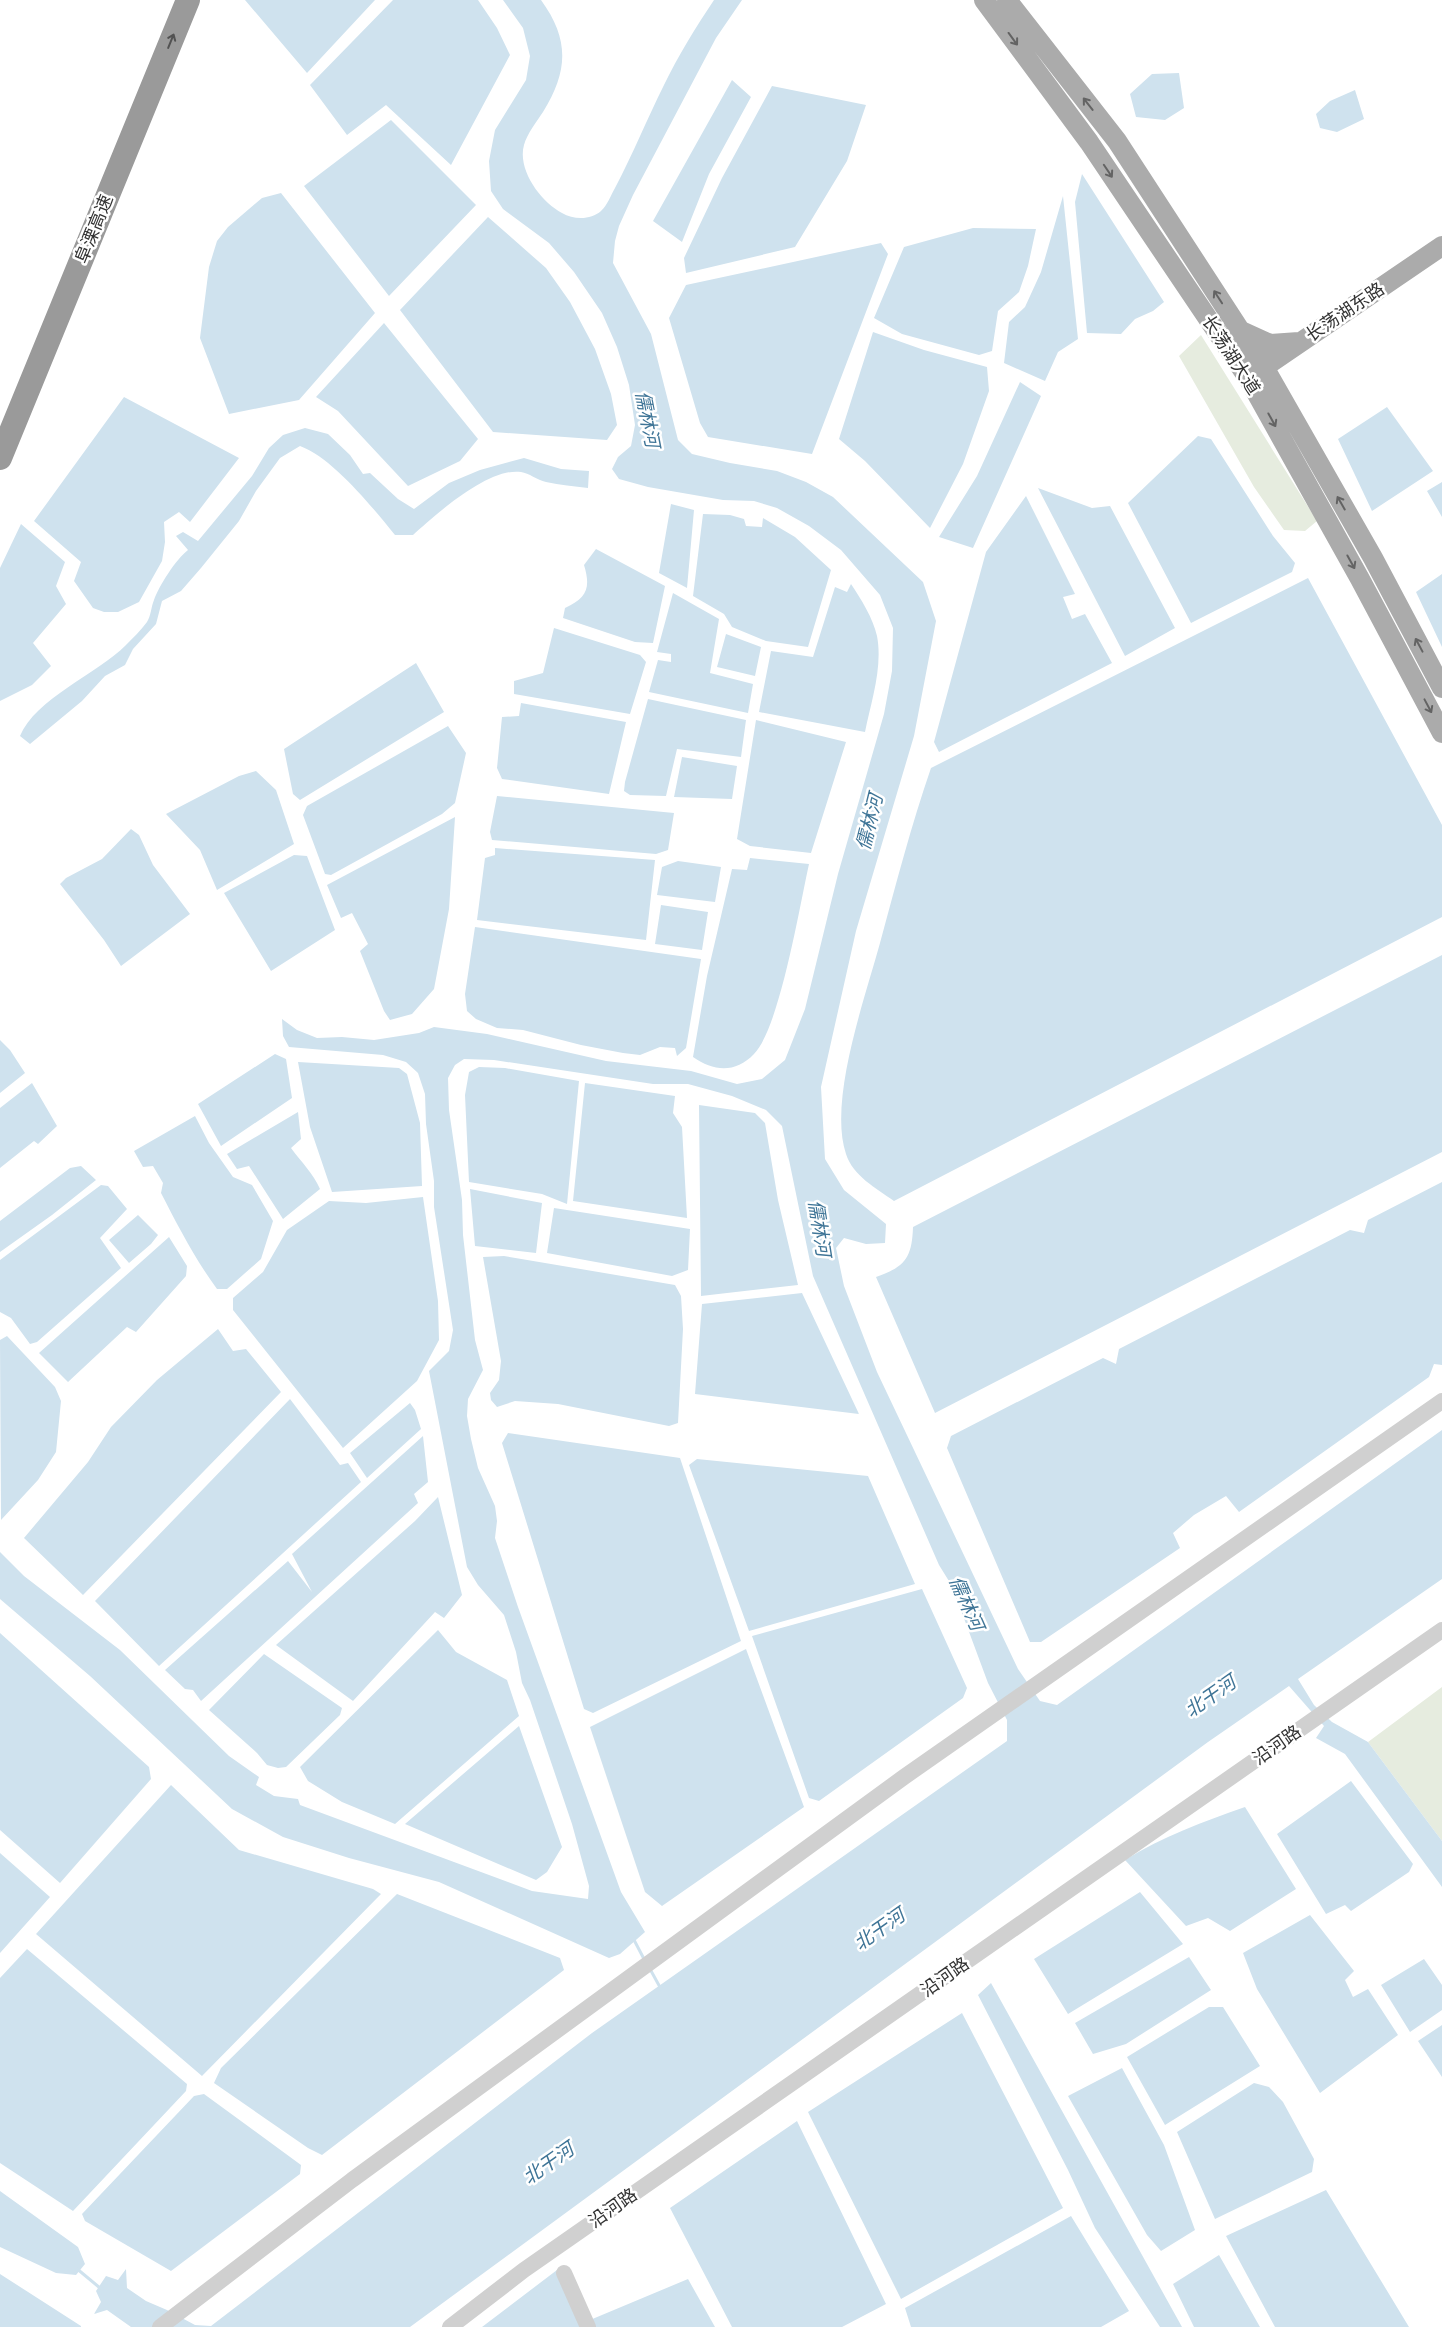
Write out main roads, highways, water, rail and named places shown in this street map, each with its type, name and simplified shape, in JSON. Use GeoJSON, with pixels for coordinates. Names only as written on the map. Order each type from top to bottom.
{"type":"FeatureCollection","features":[{"type":"Feature","properties":{"kind":"highway","name":"阜溧高速"},"geometry":{"type":"LineString","coordinates":[[0,422],[32,351],[170,0]]}},
{"type":"Feature","properties":{"kind":"highway","name":"阜溧高速"},"geometry":{"type":"LineString","coordinates":[[0,458],[188,0]]}},
{"type":"Feature","properties":{"kind":"main road","name":"长荡湖大道"},"geometry":{"type":"LineString","coordinates":[[984,0],[1296,426],[1373,558],[1442,688]]}},
{"type":"Feature","properties":{"kind":"main road","name":"长荡湖大道"},"geometry":{"type":"LineString","coordinates":[[1007,0],[1116,141],[1240,330],[1256,372],[1360,579],[1442,733]]}},
{"type":"Feature","properties":{"kind":"main road","name":"长荡湖东路"},"geometry":{"type":"LineString","coordinates":[[1256,372],[1442,246]]}},
{"type":"Feature","properties":{"kind":"main road"},"geometry":{"type":"LineString","coordinates":[[1240,330],[1262,342],[1270,344],[1301,342]]}},
{"type":"Feature","properties":{"kind":"main road"},"geometry":{"type":"LineString","coordinates":[[1296,426],[1282,384],[1286,364],[1301,342]]}},
{"type":"Feature","properties":{"kind":"water"},"geometry":{"type":"Polygon","coordinates":[[[245,0],[375,0],[307,73],[245,0]]]}},
{"type":"Feature","properties":{"kind":"water"},"geometry":{"type":"Polygon","coordinates":[[[393,0],[478,0],[497,28],[510,55],[451,165],[386,105],[347,135],[310,85],[393,0]]]}},
{"type":"Feature","properties":{"kind":"water"},"geometry":{"type":"Polygon","coordinates":[[[503,0],[541,0],[557,29],[561,42],[561,69],[551,97],[525,141],[524,165],[527,175],[546,201],[562,213],[582,218],[597,214],[607,203],[669,74],[714,0],[742,0],[716,38],[633,195],[619,226],[615,241],[613,263],[651,334],[678,440],[692,454],[777,471],[806,482],[833,497],[923,582],[936,621],[914,736],[856,931],[821,1087],[825,1159],[844,1190],[886,1224],[885,1243],[866,1244],[844,1238],[836,1248],[844,1286],[877,1372],[1018,1669],[1040,1701],[1057,1705],[1442,1430],[1442,1579],[1298,1679],[1314,1705],[1332,1722],[1368,1742],[1442,1841],[1442,1887],[1345,1754],[1316,1738],[1324,1726],[1289,1686],[1208,1742],[410,2327],[131,2327],[107,2310],[94,2314],[101,2302],[96,2291],[106,2276],[118,2280],[126,2269],[127,2288],[146,2301],[195,2325],[211,2326],[592,2033],[1007,1741],[1007,1720],[988,1683],[952,1586],[939,1565],[813,1276],[782,1126],[766,1110],[732,1096],[688,1084],[653,1084],[494,1060],[464,1059],[455,1065],[448,1078],[449,1110],[462,1200],[463,1235],[475,1340],[483,1370],[468,1399],[467,1416],[471,1439],[478,1468],[495,1506],[497,1521],[495,1538],[518,1607],[621,1892],[645,1932],[620,1954],[609,1958],[439,1882],[349,1858],[283,1837],[232,1809],[90,1676],[0,1599],[0,1552],[24,1576],[120,1650],[229,1756],[259,1777],[256,1785],[274,1796],[298,1799],[300,1805],[532,1891],[588,1899],[589,1886],[572,1824],[530,1700],[522,1683],[516,1652],[504,1615],[478,1585],[467,1567],[429,1371],[449,1351],[453,1330],[434,1207],[434,1181],[426,1124],[425,1094],[418,1073],[406,1062],[383,1055],[289,1047],[283,1036],[282,1019],[297,1030],[317,1038],[342,1037],[374,1040],[419,1033],[434,1027],[487,1034],[606,1061],[691,1071],[737,1084],[762,1079],[785,1060],[805,1009],[838,874],[884,714],[892,671],[893,628],[880,595],[841,550],[809,526],[777,508],[754,501],[723,500],[648,487],[619,479],[612,469],[618,457],[631,446],[635,425],[629,385],[617,347],[602,313],[574,272],[549,243],[503,209],[491,191],[489,161],[495,130],[526,80],[530,56],[523,28],[503,0]]]}},
{"type":"Feature","properties":{"kind":"water"},"geometry":{"type":"Polygon","coordinates":[[[1179,73],[1184,108],[1165,120],[1136,117],[1130,94],[1152,74],[1179,73]]]}},
{"type":"Feature","properties":{"kind":"water"},"geometry":{"type":"Polygon","coordinates":[[[732,80],[751,97],[709,174],[682,242],[653,221],[732,80]]]}},
{"type":"Feature","properties":{"kind":"water"},"geometry":{"type":"Polygon","coordinates":[[[772,86],[866,105],[847,161],[795,247],[686,273],[684,258],[722,178],[772,86]]]}},
{"type":"Feature","properties":{"kind":"water"},"geometry":{"type":"Polygon","coordinates":[[[1355,90],[1364,119],[1337,132],[1320,128],[1316,114],[1330,101],[1355,90]]]}},
{"type":"Feature","properties":{"kind":"water"},"geometry":{"type":"Polygon","coordinates":[[[391,120],[476,205],[389,296],[304,186],[391,120]]]}},
{"type":"Feature","properties":{"kind":"water"},"geometry":{"type":"Polygon","coordinates":[[[1082,174],[1164,302],[1153,311],[1135,319],[1121,334],[1087,333],[1075,202],[1082,174]]]}},
{"type":"Feature","properties":{"kind":"water"},"geometry":{"type":"Polygon","coordinates":[[[281,193],[375,313],[299,400],[229,414],[200,338],[209,267],[217,241],[228,227],[262,198],[281,193]]]}},
{"type":"Feature","properties":{"kind":"water"},"geometry":{"type":"Polygon","coordinates":[[[1063,196],[1078,339],[1058,352],[1045,381],[1004,363],[1009,322],[1025,307],[1041,272],[1063,196]]]}},
{"type":"Feature","properties":{"kind":"water"},"geometry":{"type":"Polygon","coordinates":[[[488,217],[546,268],[570,302],[595,349],[611,394],[617,425],[607,440],[493,432],[400,310],[488,217]]]}},
{"type":"Feature","properties":{"kind":"water"},"geometry":{"type":"Polygon","coordinates":[[[973,228],[1036,229],[1028,266],[1019,292],[998,311],[992,351],[979,355],[902,334],[874,318],[904,247],[973,228]]]}},
{"type":"Feature","properties":{"kind":"water"},"geometry":{"type":"Polygon","coordinates":[[[881,243],[888,254],[812,454],[708,437],[700,423],[669,318],[686,285],[881,243]]]}},
{"type":"Feature","properties":{"kind":"water"},"geometry":{"type":"Polygon","coordinates":[[[384,323],[478,439],[460,461],[408,486],[338,411],[316,397],[384,323]]]}},
{"type":"Feature","properties":{"kind":"water"},"geometry":{"type":"Polygon","coordinates":[[[873,332],[924,350],[987,367],[989,391],[963,464],[930,528],[865,461],[839,439],[873,332]]]}},
{"type":"Feature","properties":{"kind":"water"},"geometry":{"type":"Polygon","coordinates":[[[1020,382],[1041,396],[973,548],[939,537],[977,476],[1020,382]]]}},
{"type":"Feature","properties":{"kind":"water"},"geometry":{"type":"Polygon","coordinates":[[[124,397],[239,458],[190,522],[179,512],[164,522],[165,542],[162,561],[139,602],[118,612],[104,612],[93,608],[74,581],[81,562],[34,521],[124,397]]]}},
{"type":"Feature","properties":{"kind":"water"},"geometry":{"type":"Polygon","coordinates":[[[1387,407],[1433,471],[1372,511],[1338,439],[1387,407]]]}},
{"type":"Feature","properties":{"kind":"water"},"geometry":{"type":"Polygon","coordinates":[[[305,428],[328,434],[350,455],[363,474],[370,473],[398,499],[414,509],[449,483],[480,470],[524,458],[561,469],[589,471],[588,488],[546,482],[521,472],[508,472],[479,484],[463,494],[413,535],[395,535],[339,472],[313,452],[300,446],[280,458],[256,491],[239,521],[181,591],[162,601],[156,624],[133,649],[125,665],[105,676],[82,701],[30,744],[20,736],[39,710],[114,656],[145,625],[156,594],[164,580],[173,566],[188,550],[176,536],[183,532],[198,541],[252,476],[269,448],[283,435],[305,428]]]}},
{"type":"Feature","properties":{"kind":"water"},"geometry":{"type":"Polygon","coordinates":[[[1198,436],[1211,439],[1273,536],[1295,563],[1292,572],[1191,623],[1128,503],[1198,436]]]}},
{"type":"Feature","properties":{"kind":"water"},"geometry":{"type":"Polygon","coordinates":[[[1442,482],[1442,517],[1427,491],[1442,482]]]}},
{"type":"Feature","properties":{"kind":"water"},"geometry":{"type":"Polygon","coordinates":[[[1038,488],[1092,508],[1110,506],[1175,628],[1125,656],[1038,488]]]}},
{"type":"Feature","properties":{"kind":"water"},"geometry":{"type":"Polygon","coordinates":[[[1026,496],[1075,594],[1063,597],[1072,619],[1085,614],[1112,663],[939,752],[934,742],[986,552],[1026,496]]]}},
{"type":"Feature","properties":{"kind":"water"},"geometry":{"type":"Polygon","coordinates":[[[671,504],[694,510],[687,588],[659,573],[671,504]]]}},
{"type":"Feature","properties":{"kind":"water"},"geometry":{"type":"Polygon","coordinates":[[[703,514],[730,515],[744,519],[746,526],[762,527],[763,518],[795,537],[831,570],[808,647],[766,641],[732,627],[724,614],[693,596],[703,514]]]}},
{"type":"Feature","properties":{"kind":"water"},"geometry":{"type":"Polygon","coordinates":[[[21,524],[65,562],[56,586],[66,604],[33,643],[51,666],[32,685],[0,701],[0,568],[21,524]]]}},
{"type":"Feature","properties":{"kind":"water"},"geometry":{"type":"Polygon","coordinates":[[[596,549],[665,586],[653,643],[635,642],[563,618],[565,608],[583,596],[587,586],[584,565],[596,549]]]}},
{"type":"Feature","properties":{"kind":"water"},"geometry":{"type":"Polygon","coordinates":[[[1442,574],[1442,647],[1416,592],[1442,574]]]}},
{"type":"Feature","properties":{"kind":"water"},"geometry":{"type":"Polygon","coordinates":[[[1308,578],[1442,825],[1442,917],[894,1201],[866,1181],[849,1162],[842,1132],[842,1106],[845,1078],[858,1020],[910,833],[931,768],[1308,578]]]}},
{"type":"Feature","properties":{"kind":"water"},"geometry":{"type":"Polygon","coordinates":[[[851,584],[873,622],[877,636],[877,672],[865,732],[759,712],[771,651],[813,657],[835,587],[847,592],[851,584]]]}},
{"type":"Feature","properties":{"kind":"water"},"geometry":{"type":"Polygon","coordinates":[[[673,593],[719,619],[710,673],[753,684],[748,713],[649,692],[658,660],[671,662],[671,654],[657,652],[673,593]]]}},
{"type":"Feature","properties":{"kind":"water"},"geometry":{"type":"Polygon","coordinates":[[[554,628],[640,655],[646,662],[630,714],[514,694],[514,681],[543,673],[554,628]]]}},
{"type":"Feature","properties":{"kind":"water"},"geometry":{"type":"Polygon","coordinates":[[[726,634],[761,647],[755,676],[717,667],[726,634]]]}},
{"type":"Feature","properties":{"kind":"water"},"geometry":{"type":"Polygon","coordinates":[[[416,663],[444,712],[300,800],[293,794],[284,749],[416,663]]]}},
{"type":"Feature","properties":{"kind":"water"},"geometry":{"type":"Polygon","coordinates":[[[648,699],[746,720],[741,757],[677,749],[666,796],[630,795],[624,791],[625,782],[648,699]]]}},
{"type":"Feature","properties":{"kind":"water"},"geometry":{"type":"Polygon","coordinates":[[[521,703],[626,722],[609,794],[502,779],[497,768],[502,717],[519,716],[521,703]]]}},
{"type":"Feature","properties":{"kind":"water"},"geometry":{"type":"Polygon","coordinates":[[[756,720],[846,742],[811,853],[750,846],[737,839],[756,720]]]}},
{"type":"Feature","properties":{"kind":"water"},"geometry":{"type":"Polygon","coordinates":[[[448,726],[466,753],[455,803],[442,814],[331,875],[325,874],[303,815],[307,806],[448,726]]]}},
{"type":"Feature","properties":{"kind":"water"},"geometry":{"type":"Polygon","coordinates":[[[682,757],[737,766],[732,799],[674,797],[682,757]]]}},
{"type":"Feature","properties":{"kind":"water"},"geometry":{"type":"Polygon","coordinates":[[[256,771],[276,790],[294,844],[217,890],[200,850],[166,814],[239,776],[256,771]]]}},
{"type":"Feature","properties":{"kind":"water"},"geometry":{"type":"Polygon","coordinates":[[[497,796],[674,813],[668,850],[656,854],[492,840],[490,832],[497,796]]]}},
{"type":"Feature","properties":{"kind":"water"},"geometry":{"type":"Polygon","coordinates":[[[455,817],[449,909],[434,989],[412,1014],[390,1020],[384,1011],[360,951],[368,944],[352,913],[341,918],[327,885],[455,817]]]}},
{"type":"Feature","properties":{"kind":"water"},"geometry":{"type":"Polygon","coordinates":[[[131,829],[139,835],[153,865],[190,914],[121,966],[104,940],[60,884],[66,878],[102,859],[131,829]]]}},
{"type":"Feature","properties":{"kind":"water"},"geometry":{"type":"Polygon","coordinates":[[[495,848],[655,860],[646,940],[477,920],[485,858],[495,855],[495,848]]]}},
{"type":"Feature","properties":{"kind":"water"},"geometry":{"type":"Polygon","coordinates":[[[294,855],[307,856],[335,930],[271,971],[224,893],[294,855]]]}},
{"type":"Feature","properties":{"kind":"water"},"geometry":{"type":"Polygon","coordinates":[[[750,858],[809,864],[788,964],[772,1019],[763,1040],[754,1054],[740,1065],[717,1068],[709,1066],[693,1057],[707,976],[732,869],[747,870],[750,858]]]}},
{"type":"Feature","properties":{"kind":"water"},"geometry":{"type":"Polygon","coordinates":[[[678,861],[721,867],[715,902],[657,895],[662,867],[678,861]]]}},
{"type":"Feature","properties":{"kind":"water"},"geometry":{"type":"Polygon","coordinates":[[[661,905],[708,912],[702,950],[655,944],[661,905]]]}},
{"type":"Feature","properties":{"kind":"water"},"geometry":{"type":"Polygon","coordinates":[[[475,927],[701,959],[686,1048],[677,1056],[675,1048],[660,1047],[640,1055],[623,1053],[581,1045],[523,1030],[497,1028],[476,1019],[467,1011],[465,994],[475,927]]]}},
{"type":"Feature","properties":{"kind":"water"},"geometry":{"type":"Polygon","coordinates":[[[1442,955],[1442,1152],[935,1413],[876,1277],[894,1269],[905,1260],[911,1246],[913,1227],[1442,955]]]}},
{"type":"Feature","properties":{"kind":"water"},"geometry":{"type":"Polygon","coordinates":[[[0,1040],[10,1050],[25,1073],[0,1093],[0,1040]]]}},
{"type":"Feature","properties":{"kind":"water"},"geometry":{"type":"Polygon","coordinates":[[[275,1054],[286,1059],[292,1098],[221,1146],[198,1104],[275,1054]]]}},
{"type":"Feature","properties":{"kind":"water"},"geometry":{"type":"Polygon","coordinates":[[[298,1062],[399,1068],[407,1074],[420,1123],[422,1186],[332,1192],[310,1127],[298,1062]]]}},
{"type":"Feature","properties":{"kind":"water"},"geometry":{"type":"Polygon","coordinates":[[[479,1067],[505,1068],[579,1081],[567,1204],[542,1194],[469,1182],[465,1095],[469,1072],[479,1067]]]}},
{"type":"Feature","properties":{"kind":"water"},"geometry":{"type":"Polygon","coordinates":[[[32,1083],[57,1126],[38,1144],[34,1141],[0,1168],[0,1108],[32,1083]]]}},
{"type":"Feature","properties":{"kind":"water"},"geometry":{"type":"Polygon","coordinates":[[[585,1083],[675,1096],[673,1113],[682,1127],[687,1218],[573,1201],[585,1083]]]}},
{"type":"Feature","properties":{"kind":"water"},"geometry":{"type":"Polygon","coordinates":[[[699,1105],[755,1113],[765,1123],[778,1200],[798,1285],[701,1296],[699,1105]]]}},
{"type":"Feature","properties":{"kind":"water"},"geometry":{"type":"Polygon","coordinates":[[[298,1112],[301,1139],[291,1148],[311,1173],[320,1189],[283,1219],[249,1166],[237,1169],[227,1154],[298,1112]]]}},
{"type":"Feature","properties":{"kind":"water"},"geometry":{"type":"Polygon","coordinates":[[[195,1116],[209,1143],[233,1177],[252,1185],[273,1221],[261,1259],[227,1289],[217,1289],[209,1278],[161,1193],[163,1183],[153,1166],[143,1167],[134,1151],[195,1116]]]}},
{"type":"Feature","properties":{"kind":"water"},"geometry":{"type":"Polygon","coordinates":[[[81,1166],[96,1180],[52,1215],[0,1252],[0,1221],[70,1168],[81,1166]]]}},
{"type":"Feature","properties":{"kind":"water"},"geometry":{"type":"Polygon","coordinates":[[[1442,1182],[1442,1365],[1434,1364],[1429,1377],[1239,1512],[1226,1496],[1194,1515],[1173,1533],[1180,1548],[1041,1642],[1030,1642],[947,1448],[951,1436],[1103,1358],[1116,1364],[1119,1349],[1350,1230],[1364,1233],[1368,1220],[1442,1182]]]}},
{"type":"Feature","properties":{"kind":"water"},"geometry":{"type":"Polygon","coordinates":[[[101,1185],[108,1186],[127,1209],[100,1238],[121,1268],[37,1342],[30,1344],[11,1318],[0,1312],[0,1260],[101,1185]]]}},
{"type":"Feature","properties":{"kind":"water"},"geometry":{"type":"Polygon","coordinates":[[[470,1189],[542,1203],[536,1253],[475,1246],[470,1189]]]}},
{"type":"Feature","properties":{"kind":"water"},"geometry":{"type":"Polygon","coordinates":[[[423,1197],[438,1301],[439,1340],[417,1381],[343,1448],[233,1310],[233,1298],[263,1272],[287,1230],[329,1201],[366,1203],[423,1197]]]}},
{"type":"Feature","properties":{"kind":"water"},"geometry":{"type":"Polygon","coordinates":[[[554,1208],[690,1229],[688,1270],[672,1276],[547,1253],[554,1208]]]}},
{"type":"Feature","properties":{"kind":"water"},"geometry":{"type":"Polygon","coordinates":[[[138,1215],[158,1235],[151,1244],[129,1263],[109,1240],[138,1215]]]}},
{"type":"Feature","properties":{"kind":"water"},"geometry":{"type":"Polygon","coordinates":[[[169,1237],[187,1266],[186,1276],[136,1332],[127,1327],[68,1382],[39,1353],[169,1237]]]}},
{"type":"Feature","properties":{"kind":"water"},"geometry":{"type":"Polygon","coordinates":[[[504,1256],[675,1285],[681,1296],[683,1329],[678,1423],[669,1426],[558,1404],[515,1401],[497,1407],[491,1400],[490,1393],[499,1380],[501,1361],[483,1257],[504,1256]]]}},
{"type":"Feature","properties":{"kind":"water"},"geometry":{"type":"Polygon","coordinates":[[[802,1293],[859,1414],[695,1394],[702,1304],[802,1293]]]}},
{"type":"Feature","properties":{"kind":"water"},"geometry":{"type":"Polygon","coordinates":[[[218,1329],[233,1351],[246,1349],[281,1392],[83,1595],[24,1538],[88,1462],[111,1427],[157,1380],[218,1329]]]}},
{"type":"Feature","properties":{"kind":"water"},"geometry":{"type":"Polygon","coordinates":[[[7,1336],[55,1387],[61,1401],[56,1452],[38,1480],[1,1520],[0,1340],[7,1336]]]}},
{"type":"Feature","properties":{"kind":"water"},"geometry":{"type":"Polygon","coordinates":[[[290,1399],[340,1465],[348,1463],[361,1482],[159,1666],[95,1601],[290,1399]]]}},
{"type":"Feature","properties":{"kind":"water"},"geometry":{"type":"Polygon","coordinates":[[[410,1403],[415,1410],[421,1429],[367,1478],[350,1453],[410,1403]]]}},
{"type":"Feature","properties":{"kind":"water"},"geometry":{"type":"Polygon","coordinates":[[[508,1433],[680,1458],[741,1641],[593,1713],[584,1709],[502,1443],[508,1433]]]}},
{"type":"Feature","properties":{"kind":"water"},"geometry":{"type":"Polygon","coordinates":[[[423,1436],[428,1482],[414,1494],[418,1503],[201,1701],[193,1690],[185,1689],[165,1670],[288,1561],[312,1592],[292,1554],[423,1436]]]}},
{"type":"Feature","properties":{"kind":"water"},"geometry":{"type":"Polygon","coordinates":[[[697,1459],[868,1476],[915,1584],[749,1631],[689,1465],[697,1459]]]}},
{"type":"Feature","properties":{"kind":"water"},"geometry":{"type":"Polygon","coordinates":[[[438,1497],[462,1595],[444,1618],[435,1612],[353,1701],[276,1645],[415,1521],[438,1497]]]}},
{"type":"Feature","properties":{"kind":"water"},"geometry":{"type":"Polygon","coordinates":[[[922,1589],[967,1688],[963,1698],[819,1801],[809,1798],[752,1636],[922,1589]]]}},
{"type":"Feature","properties":{"kind":"water"},"geometry":{"type":"Polygon","coordinates":[[[438,1630],[456,1652],[507,1680],[519,1716],[395,1824],[342,1802],[308,1781],[300,1767],[438,1630]]]}},
{"type":"Feature","properties":{"kind":"water"},"geometry":{"type":"Polygon","coordinates":[[[0,1633],[149,1767],[151,1779],[60,1883],[0,1830],[0,1633]]]}},
{"type":"Feature","properties":{"kind":"water"},"geometry":{"type":"Polygon","coordinates":[[[746,1649],[804,1807],[662,1906],[645,1892],[590,1727],[746,1649]]]}},
{"type":"Feature","properties":{"kind":"water"},"geometry":{"type":"Polygon","coordinates":[[[264,1654],[342,1708],[340,1715],[286,1767],[278,1768],[267,1765],[257,1753],[209,1710],[264,1654]]]}},
{"type":"Feature","properties":{"kind":"water"},"geometry":{"type":"Polygon","coordinates":[[[519,1726],[562,1847],[547,1872],[536,1880],[405,1824],[519,1726]]]}},
{"type":"Feature","properties":{"kind":"water"},"geometry":{"type":"Polygon","coordinates":[[[1351,1781],[1413,1864],[1409,1872],[1351,1911],[1345,1905],[1326,1914],[1277,1834],[1351,1781]]]}},
{"type":"Feature","properties":{"kind":"water"},"geometry":{"type":"Polygon","coordinates":[[[171,1785],[239,1850],[373,1889],[381,1894],[202,2076],[36,1934],[171,1785]]]}},
{"type":"Feature","properties":{"kind":"water"},"geometry":{"type":"Polygon","coordinates":[[[1245,1807],[1296,1889],[1230,1931],[1208,1918],[1186,1926],[1125,1860],[1169,1837],[1245,1807]]]}},
{"type":"Feature","properties":{"kind":"water"},"geometry":{"type":"Polygon","coordinates":[[[0,1853],[50,1897],[0,1953],[0,1853]]]}},
{"type":"Feature","properties":{"kind":"water"},"geometry":{"type":"Polygon","coordinates":[[[1140,1892],[1183,1944],[1068,2014],[1034,1959],[1140,1892]]]}},
{"type":"Feature","properties":{"kind":"water"},"geometry":{"type":"Polygon","coordinates":[[[397,1894],[560,1958],[564,1970],[322,2155],[308,2148],[214,2083],[221,2068],[397,1894]]]}},
{"type":"Feature","properties":{"kind":"water"},"geometry":{"type":"Polygon","coordinates":[[[1310,1915],[1354,1971],[1345,1980],[1353,1997],[1368,1989],[1398,2035],[1320,2093],[1257,1989],[1243,1953],[1310,1915]]]}},
{"type":"Feature","properties":{"kind":"water"},"geometry":{"type":"Polygon","coordinates":[[[27,1949],[187,2084],[186,2091],[73,2211],[0,2163],[0,1978],[27,1949]]]}},
{"type":"Feature","properties":{"kind":"water"},"geometry":{"type":"Polygon","coordinates":[[[1189,1957],[1211,1990],[1126,2044],[1093,2054],[1075,2023],[1189,1957]]]}},
{"type":"Feature","properties":{"kind":"water"},"geometry":{"type":"Polygon","coordinates":[[[1424,1959],[1442,1985],[1442,2010],[1410,2032],[1381,1985],[1424,1959]]]}},
{"type":"Feature","properties":{"kind":"water"},"geometry":{"type":"Polygon","coordinates":[[[991,1983],[1182,2327],[1160,2327],[1095,2228],[1068,2170],[978,1995],[991,1983]]]}},
{"type":"Feature","properties":{"kind":"water"},"geometry":{"type":"Polygon","coordinates":[[[1209,2007],[1223,2007],[1260,2066],[1165,2125],[1127,2057],[1209,2007]]]}},
{"type":"Feature","properties":{"kind":"water"},"geometry":{"type":"Polygon","coordinates":[[[962,2013],[1063,2208],[901,2299],[808,2112],[962,2013]]]}},
{"type":"Feature","properties":{"kind":"water"},"geometry":{"type":"Polygon","coordinates":[[[1442,2025],[1442,2077],[1418,2041],[1442,2025]]]}},
{"type":"Feature","properties":{"kind":"water"},"geometry":{"type":"Polygon","coordinates":[[[1122,2068],[1164,2145],[1195,2230],[1161,2251],[1147,2235],[1068,2096],[1122,2068]]]}},
{"type":"Feature","properties":{"kind":"water"},"geometry":{"type":"Polygon","coordinates":[[[1254,2083],[1269,2087],[1283,2102],[1314,2159],[1312,2172],[1215,2219],[1177,2132],[1254,2083]]]}},
{"type":"Feature","properties":{"kind":"water"},"geometry":{"type":"Polygon","coordinates":[[[204,2094],[301,2165],[300,2174],[171,2271],[85,2221],[82,2214],[194,2096],[204,2094]]]}},
{"type":"Feature","properties":{"kind":"water"},"geometry":{"type":"Polygon","coordinates":[[[797,2121],[886,2304],[842,2327],[732,2327],[670,2208],[797,2121]]]}},
{"type":"Feature","properties":{"kind":"water"},"geometry":{"type":"Polygon","coordinates":[[[1326,2190],[1409,2327],[1275,2327],[1226,2236],[1326,2190]]]}},
{"type":"Feature","properties":{"kind":"water"},"geometry":{"type":"Polygon","coordinates":[[[0,2191],[78,2247],[85,2264],[76,2275],[56,2273],[0,2247],[0,2191]]]}},
{"type":"Feature","properties":{"kind":"water"},"geometry":{"type":"Polygon","coordinates":[[[1071,2216],[1129,2311],[1101,2327],[911,2327],[905,2308],[1071,2216]]]}},
{"type":"Feature","properties":{"kind":"water"},"geometry":{"type":"Polygon","coordinates":[[[1219,2255],[1260,2327],[1194,2327],[1173,2284],[1219,2255]]]}},
{"type":"Feature","properties":{"kind":"water"},"geometry":{"type":"Polygon","coordinates":[[[557,2270],[582,2327],[482,2327],[557,2270]]]}},
{"type":"Feature","properties":{"kind":"water"},"geometry":{"type":"Polygon","coordinates":[[[0,2274],[81,2326],[81,2327],[0,2327],[0,2274]]]}},
{"type":"Feature","properties":{"kind":"water"},"geometry":{"type":"Polygon","coordinates":[[[688,2279],[715,2327],[592,2327],[590,2320],[688,2279]]]}},
{"type":"Feature","properties":{"kind":"waterway"},"geometry":{"type":"LineString","coordinates":[[633,1938],[644,1959]]}},
{"type":"Feature","properties":{"kind":"waterway"},"geometry":{"type":"LineString","coordinates":[[650,1969],[661,1989]]}},
{"type":"Feature","properties":{"kind":"waterway"},"geometry":{"type":"LineString","coordinates":[[76,2268],[100,2288]]}},
{"type":"Feature","properties":{"kind":"water label","name":"儒林河"},"geometry":{"type":"Point","coordinates":[648,419]}},
{"type":"Feature","properties":{"kind":"water label","name":"儒林河"},"geometry":{"type":"Point","coordinates":[869,822]}},
{"type":"Feature","properties":{"kind":"water label","name":"儒林河"},"geometry":{"type":"Point","coordinates":[820,1228]}},
{"type":"Feature","properties":{"kind":"water label","name":"儒林河"},"geometry":{"type":"Point","coordinates":[967,1603]}},
{"type":"Feature","properties":{"kind":"water label","name":"北干河"},"geometry":{"type":"Point","coordinates":[1210,1696]}},
{"type":"Feature","properties":{"kind":"water label","name":"北干河"},"geometry":{"type":"Point","coordinates":[879,1929]}},
{"type":"Feature","properties":{"kind":"water label","name":"北干河"},"geometry":{"type":"Point","coordinates":[548,2163]}}]}
